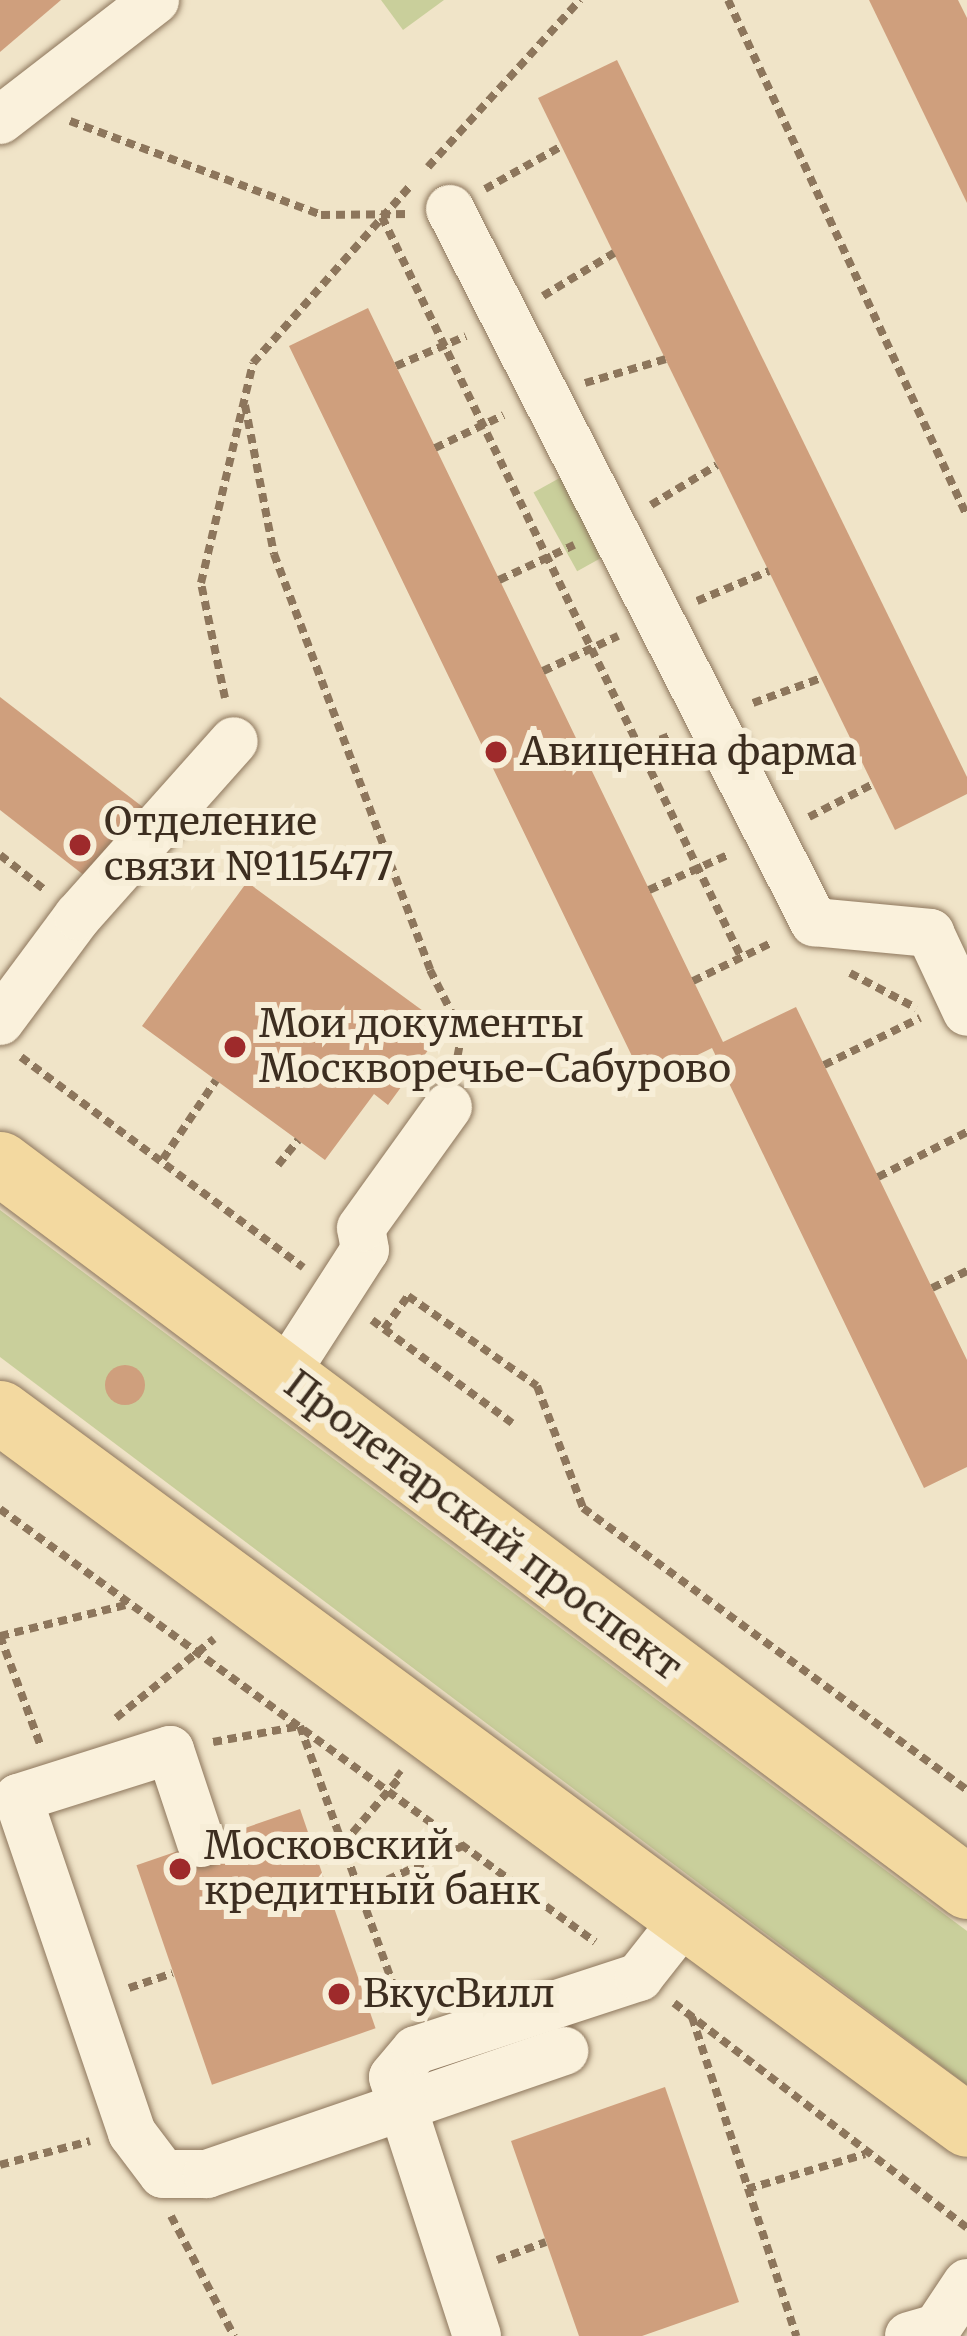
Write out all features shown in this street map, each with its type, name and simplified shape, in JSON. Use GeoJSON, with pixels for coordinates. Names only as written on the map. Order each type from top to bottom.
{"type":"FeatureCollection","features":[{"type":"Feature","properties":{"kind":"main road","name":"Пролетарский проспект"},"geometry":{"type":"LineString","coordinates":[[0,1163],[967,1887]]}},
{"type":"Feature","properties":{"kind":"main road"},"geometry":{"type":"LineString","coordinates":[[0,1412],[967,2125]]}},
{"type":"Feature","properties":{"kind":"lane"},"geometry":{"type":"LineString","coordinates":[[12,112],[155,0]]}},
{"type":"Feature","properties":{"kind":"lane"},"geometry":{"type":"LineString","coordinates":[[450,209],[814,922],[948,924],[964,1005]]}},
{"type":"Feature","properties":{"kind":"lane"},"geometry":{"type":"LineString","coordinates":[[0,1021],[194,773],[233,741]]}},
{"type":"Feature","properties":{"kind":"lane"},"geometry":{"type":"LineString","coordinates":[[283,1377],[365,1250],[361,1228],[448,1107]]}},
{"type":"Feature","properties":{"kind":"lane"},"geometry":{"type":"LineString","coordinates":[[202,1844],[170,1750],[24,1796],[132,2133],[164,2174],[207,2174],[564,2051]]}},
{"type":"Feature","properties":{"kind":"lane"},"geometry":{"type":"LineString","coordinates":[[477,2336],[398,2111],[393,2077],[416,2050],[639,1976],[688,1916]]}},
{"type":"Feature","properties":{"kind":"lane"},"geometry":{"type":"LineString","coordinates":[[909,2336],[937,2328],[967,2283]]}},
{"type":"Feature","properties":{"kind":"path"},"geometry":{"type":"LineString","coordinates":[[233,741],[201,583],[244,398],[270,339],[580,0]]}},
{"type":"Feature","properties":{"kind":"path"},"geometry":{"type":"LineString","coordinates":[[728,0],[967,516]]}},
{"type":"Feature","properties":{"kind":"path"},"geometry":{"type":"LineString","coordinates":[[12,112],[321,215],[382,217],[450,209],[562,146]]}},
{"type":"Feature","properties":{"kind":"path"},"geometry":{"type":"LineString","coordinates":[[382,217],[741,957]]}},
{"type":"Feature","properties":{"kind":"path"},"geometry":{"type":"LineString","coordinates":[[244,398],[274,554],[430,970],[462,1033],[448,1107]]}},
{"type":"Feature","properties":{"kind":"path"},"geometry":{"type":"LineString","coordinates":[[693,981],[814,922]]}},
{"type":"Feature","properties":{"kind":"path"},"geometry":{"type":"LineString","coordinates":[[824,1065],[964,1005]]}},
{"type":"Feature","properties":{"kind":"path"},"geometry":{"type":"LineString","coordinates":[[0,1042],[512,1423]]}},
{"type":"Feature","properties":{"kind":"path"},"geometry":{"type":"LineString","coordinates":[[163,1159],[216,1080]]}},
{"type":"Feature","properties":{"kind":"path"},"geometry":{"type":"LineString","coordinates":[[878,1177],[967,1132]]}},
{"type":"Feature","properties":{"kind":"path"},"geometry":{"type":"LineString","coordinates":[[278,1165],[298,1140]]}},
{"type":"Feature","properties":{"kind":"path"},"geometry":{"type":"LineString","coordinates":[[932,1288],[967,1271]]}},
{"type":"Feature","properties":{"kind":"path"},"geometry":{"type":"LineString","coordinates":[[384,1329],[408,1296],[537,1386],[583,1508],[967,1790]]}},
{"type":"Feature","properties":{"kind":"path"},"geometry":{"type":"LineString","coordinates":[[0,1509],[126,1604],[469,1844],[967,2228]]}},
{"type":"Feature","properties":{"kind":"path"},"geometry":{"type":"LineString","coordinates":[[24,1796],[0,1636],[126,1604]]}},
{"type":"Feature","properties":{"kind":"path"},"geometry":{"type":"LineString","coordinates":[[104,1727],[212,1636]]}},
{"type":"Feature","properties":{"kind":"path"},"geometry":{"type":"LineString","coordinates":[[170,1750],[300,1726]]}},
{"type":"Feature","properties":{"kind":"path"},"geometry":{"type":"LineString","coordinates":[[300,1726],[416,2050]]}},
{"type":"Feature","properties":{"kind":"path"},"geometry":{"type":"LineString","coordinates":[[343,1844],[401,1776]]}},
{"type":"Feature","properties":{"kind":"path"},"geometry":{"type":"LineString","coordinates":[[360,1892],[469,1844]]}},
{"type":"Feature","properties":{"kind":"path"},"geometry":{"type":"LineString","coordinates":[[119,1966],[134,2010]]}},
{"type":"Feature","properties":{"kind":"path"},"geometry":{"type":"LineString","coordinates":[[691,2016],[796,2336]]}},
{"type":"Feature","properties":{"kind":"path"},"geometry":{"type":"LineString","coordinates":[[0,2165],[54,2148]]}},
{"type":"Feature","properties":{"kind":"path"},"geometry":{"type":"LineString","coordinates":[[747,2189],[866,2154]]}},
{"type":"Feature","properties":{"kind":"path"},"geometry":{"type":"LineString","coordinates":[[164,2174],[163,2201],[234,2336]]}},
{"type":"Feature","properties":{"kind":"green space"},"geometry":{"type":"Polygon","coordinates":[[[381,0],[444,0],[403,30],[381,0]]]}},
{"type":"Feature","properties":{"kind":"green space"},"geometry":{"type":"Polygon","coordinates":[[[565,475],[609,554],[577,571],[534,492],[565,475]]]}},
{"type":"Feature","properties":{"kind":"green space"},"geometry":{"type":"Polygon","coordinates":[[[0,1210],[967,1931],[967,2085],[0,1357],[0,1210]]]}},
{"type":"Feature","properties":{"kind":"building"},"geometry":{"type":"Polygon","coordinates":[[[0,0],[61,0],[0,52],[0,0]]]}},
{"type":"Feature","properties":{"kind":"building"},"geometry":{"type":"Polygon","coordinates":[[[869,0],[958,0],[967,18],[967,203],[869,0]]]}},
{"type":"Feature","properties":{"kind":"building"},"geometry":{"type":"Polygon","coordinates":[[[617,60],[967,777],[967,794],[895,830],[538,98],[617,60]]]}},
{"type":"Feature","properties":{"kind":"building"},"geometry":{"type":"Polygon","coordinates":[[[368,308],[723,1042],[796,1007],[967,1360],[967,1467],[924,1488],[712,1048],[644,1081],[289,346],[368,308]]]}},
{"type":"Feature","properties":{"kind":"building"},"geometry":{"type":"Polygon","coordinates":[[[0,697],[148,811],[94,883],[0,810],[0,697]]]}},
{"type":"Feature","properties":{"kind":"building"},"geometry":{"type":"Polygon","coordinates":[[[247,882],[445,1027],[388,1105],[374,1094],[325,1160],[142,1026],[247,882]]]}},
{"type":"Feature","properties":{"kind":"building"},"geometry":{"type":"Polygon","coordinates":[[[125,1365],[139,1371],[145,1385],[139,1399],[125,1405],[111,1399],[105,1385],[111,1371],[125,1365]]]}},
{"type":"Feature","properties":{"kind":"building"},"geometry":{"type":"Polygon","coordinates":[[[300,1809],[376,2028],[212,2085],[136,1865],[300,1809]]]}},
{"type":"Feature","properties":{"kind":"building"},"geometry":{"type":"Polygon","coordinates":[[[665,2087],[739,2302],[642,2336],[579,2336],[511,2141],[665,2087]]]}},
{"type":"Feature","properties":{"kind":"place","name":"Авиценна фарма"},"geometry":{"type":"Point","coordinates":[496,752]}},
{"type":"Feature","properties":{"kind":"place","name":"Отделение связи №115477"},"geometry":{"type":"Point","coordinates":[80,845]}},
{"type":"Feature","properties":{"kind":"place","name":"Мои документы Москворечье-Сабурово"},"geometry":{"type":"Point","coordinates":[235,1047]}},
{"type":"Feature","properties":{"kind":"place","name":"Московский кредитный банк"},"geometry":{"type":"Point","coordinates":[180,1869]}},
{"type":"Feature","properties":{"kind":"place","name":"ВкусВилл"},"geometry":{"type":"Point","coordinates":[339,1994]}}]}
